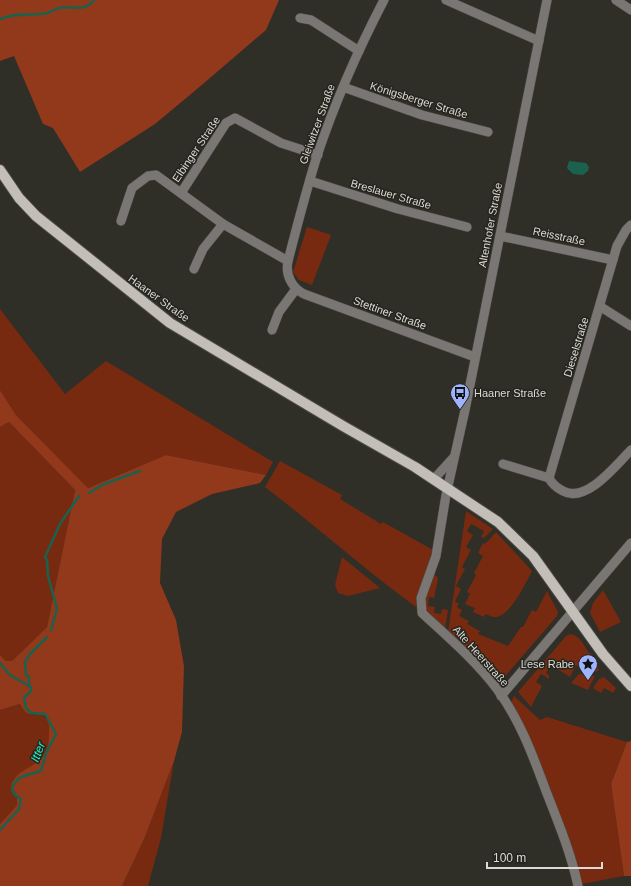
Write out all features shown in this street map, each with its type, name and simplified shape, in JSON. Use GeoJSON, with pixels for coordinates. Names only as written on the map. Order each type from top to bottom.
{"type":"FeatureCollection","features":[{"type":"Feature","properties":{"kind":"main road","name":"Haaner Straße"},"geometry":{"type":"LineString","coordinates":[[0,170],[19,198],[36,216],[154,311],[286,393],[434,479],[498,522],[513,534],[533,556],[603,654],[631,686]]}},
{"type":"Feature","properties":{"kind":"street","name":"Gleiwitzer Straße"},"geometry":{"type":"LineString","coordinates":[[288,261],[318,155],[359,51],[384,0]]}},
{"type":"Feature","properties":{"kind":"street"},"geometry":{"type":"LineString","coordinates":[[446,0],[539,41]]}},
{"type":"Feature","properties":{"kind":"street","name":"Altenhofer Straße"},"geometry":{"type":"LineString","coordinates":[[447,488],[456,454],[547,0]]}},
{"type":"Feature","properties":{"kind":"street"},"geometry":{"type":"LineString","coordinates":[[616,0],[631,10]]}},
{"type":"Feature","properties":{"kind":"street"},"geometry":{"type":"LineString","coordinates":[[300,18],[311,20],[359,51]]}},
{"type":"Feature","properties":{"kind":"street","name":"Königsberger Straße"},"geometry":{"type":"LineString","coordinates":[[344,87],[422,115],[488,132]]}},
{"type":"Feature","properties":{"kind":"street","name":"Elbinger Straße"},"geometry":{"type":"LineString","coordinates":[[181,193],[226,123],[235,118],[281,143],[318,155]]}},
{"type":"Feature","properties":{"kind":"street"},"geometry":{"type":"LineString","coordinates":[[121,221],[129,193],[148,176],[156,176],[223,224],[288,261],[288,276],[296,290],[279,312],[272,330]]}},
{"type":"Feature","properties":{"kind":"street","name":"Breslauer Straße"},"geometry":{"type":"LineString","coordinates":[[310,181],[398,209],[467,226]]}},
{"type":"Feature","properties":{"kind":"street"},"geometry":{"type":"LineString","coordinates":[[194,269],[203,248],[223,224]]}},
{"type":"Feature","properties":{"kind":"street","name":"Dieselstraße"},"geometry":{"type":"LineString","coordinates":[[549,478],[601,307],[613,260],[621,238],[631,226]]}},
{"type":"Feature","properties":{"kind":"street","name":"Reisstraße"},"geometry":{"type":"LineString","coordinates":[[500,236],[613,260]]}},
{"type":"Feature","properties":{"kind":"street","name":"Stettiner Straße"},"geometry":{"type":"LineString","coordinates":[[296,290],[475,357]]}},
{"type":"Feature","properties":{"kind":"street"},"geometry":{"type":"LineString","coordinates":[[601,307],[631,326]]}},
{"type":"Feature","properties":{"kind":"street"},"geometry":{"type":"LineString","coordinates":[[503,464],[549,478],[554,486],[567,493],[578,494],[584,493],[594,485],[631,450]]}},
{"type":"Feature","properties":{"kind":"street","name":"Altenhofer Straße"},"geometry":{"type":"LineString","coordinates":[[434,479],[456,454]]}},
{"type":"Feature","properties":{"kind":"street","name":"Alte Heerstraße"},"geometry":{"type":"LineString","coordinates":[[447,488],[436,556],[421,598],[422,613],[467,656],[501,696],[526,740],[566,843],[578,886]]}},
{"type":"Feature","properties":{"kind":"street"},"geometry":{"type":"LineString","coordinates":[[501,696],[631,543]]}},
{"type":"Feature","properties":{"kind":"shaded area"},"geometry":{"type":"Polygon","coordinates":[[[0,0],[279,0],[266,30],[155,124],[80,172],[53,128],[43,124],[14,56],[0,61],[0,0]]]}},
{"type":"Feature","properties":{"kind":"shaded area"},"geometry":{"type":"Polygon","coordinates":[[[569,161],[586,163],[589,167],[588,171],[583,175],[573,174],[567,168],[569,161]]]}},
{"type":"Feature","properties":{"kind":"shaded area"},"geometry":{"type":"Polygon","coordinates":[[[307,227],[331,235],[312,285],[299,280],[293,272],[307,227]]]}},
{"type":"Feature","properties":{"kind":"shaded area"},"geometry":{"type":"Polygon","coordinates":[[[0,309],[65,394],[106,361],[273,462],[266,475],[166,455],[88,488],[16,415],[0,390],[0,309]]]}},
{"type":"Feature","properties":{"kind":"shaded area"},"geometry":{"type":"Polygon","coordinates":[[[0,390],[16,415],[88,488],[166,455],[266,475],[260,483],[212,494],[176,512],[162,539],[160,583],[176,620],[184,666],[182,732],[174,761],[145,837],[122,886],[0,886],[0,824],[17,805],[17,796],[11,786],[15,778],[20,773],[39,761],[44,755],[48,746],[49,727],[45,716],[28,714],[20,704],[0,710],[0,655],[6,661],[12,661],[47,627],[75,490],[9,422],[0,427],[0,390]]]}},
{"type":"Feature","properties":{"kind":"shaded area"},"geometry":{"type":"Polygon","coordinates":[[[9,422],[75,490],[47,627],[12,661],[6,661],[0,655],[0,427],[9,422]]]}},
{"type":"Feature","properties":{"kind":"shaded area"},"geometry":{"type":"Polygon","coordinates":[[[280,461],[342,495],[340,499],[381,524],[383,522],[435,551],[416,607],[265,487],[280,461]]]}},
{"type":"Feature","properties":{"kind":"shaded area"},"geometry":{"type":"Polygon","coordinates":[[[466,511],[493,529],[484,538],[481,537],[484,531],[471,524],[467,531],[473,535],[466,547],[471,550],[462,567],[465,569],[456,586],[461,589],[455,601],[459,604],[457,607],[462,610],[459,616],[469,621],[467,624],[480,631],[478,634],[508,646],[521,627],[523,627],[532,610],[536,612],[547,591],[558,612],[557,616],[501,681],[494,679],[448,632],[466,511]]]}},
{"type":"Feature","properties":{"kind":"shaded area"},"geometry":{"type":"Polygon","coordinates":[[[496,532],[532,571],[518,597],[508,610],[497,617],[492,617],[485,614],[484,617],[473,612],[475,608],[465,604],[470,594],[467,592],[476,575],[474,573],[483,556],[478,553],[483,543],[485,544],[496,532]]]}},
{"type":"Feature","properties":{"kind":"shaded area"},"geometry":{"type":"Polygon","coordinates":[[[342,557],[380,588],[348,596],[338,593],[335,585],[342,557]]]}},
{"type":"Feature","properties":{"kind":"shaded area"},"geometry":{"type":"Polygon","coordinates":[[[434,574],[438,578],[434,598],[429,597],[428,606],[435,607],[434,613],[441,614],[442,609],[448,610],[445,629],[426,611],[424,599],[434,574]]]}},
{"type":"Feature","properties":{"kind":"shaded area"},"geometry":{"type":"Polygon","coordinates":[[[603,590],[621,622],[600,632],[590,613],[593,603],[603,590]]]}},
{"type":"Feature","properties":{"kind":"shaded area"},"geometry":{"type":"Polygon","coordinates":[[[570,634],[576,636],[589,653],[590,652],[599,670],[596,672],[581,669],[576,665],[570,677],[551,665],[546,673],[549,675],[549,679],[541,674],[536,682],[542,686],[531,707],[518,692],[566,636],[570,634]]]}},
{"type":"Feature","properties":{"kind":"shaded area"},"geometry":{"type":"Polygon","coordinates":[[[579,674],[595,676],[588,690],[571,683],[579,674]]]}},
{"type":"Feature","properties":{"kind":"shaded area"},"geometry":{"type":"Polygon","coordinates":[[[604,677],[616,688],[613,693],[604,688],[601,693],[593,688],[599,679],[604,677]]]}},
{"type":"Feature","properties":{"kind":"shaded area"},"geometry":{"type":"Polygon","coordinates":[[[514,696],[540,720],[547,717],[627,742],[611,784],[624,876],[582,884],[551,791],[542,768],[511,702],[514,696]]]}},
{"type":"Feature","properties":{"kind":"shaded area"},"geometry":{"type":"Polygon","coordinates":[[[20,704],[28,714],[41,714],[48,720],[49,738],[47,750],[41,760],[13,780],[14,792],[18,801],[17,805],[0,824],[0,710],[20,704]]]}},
{"type":"Feature","properties":{"kind":"shaded area"},"geometry":{"type":"Polygon","coordinates":[[[631,741],[631,876],[624,876],[611,784],[627,742],[631,741]]]}},
{"type":"Feature","properties":{"kind":"shaded area"},"geometry":{"type":"Polygon","coordinates":[[[174,761],[161,838],[148,886],[122,886],[145,837],[174,761]]]}},
{"type":"Feature","properties":{"kind":"waterway"},"geometry":{"type":"LineString","coordinates":[[0,19],[17,15],[47,13],[64,7],[78,8],[86,6],[94,0]]}},
{"type":"Feature","properties":{"kind":"waterway"},"geometry":{"type":"LineString","coordinates":[[89,493],[104,484],[140,471]]}},
{"type":"Feature","properties":{"kind":"waterway"},"geometry":{"type":"LineString","coordinates":[[51,630],[57,609],[48,576],[47,560],[45,557],[60,524],[79,496]]}},
{"type":"Feature","properties":{"kind":"waterway"},"geometry":{"type":"LineString","coordinates":[[29,686],[29,677],[26,675],[25,662],[30,654],[47,637]]}},
{"type":"Feature","properties":{"kind":"waterway","name":"Itter"},"geometry":{"type":"LineString","coordinates":[[0,663],[10,675],[31,687],[31,691],[24,698],[26,708],[31,713],[45,714],[56,734],[46,753],[41,771],[23,776],[16,781],[12,790],[15,795],[21,799],[19,809],[0,830]]}},
{"type":"Feature","properties":{"kind":"place","name":"Haaner Straße"},"geometry":{"type":"Point","coordinates":[460,410]}},
{"type":"Feature","properties":{"kind":"place","name":"Lese Rabe"},"geometry":{"type":"Point","coordinates":[588,681]}}]}
